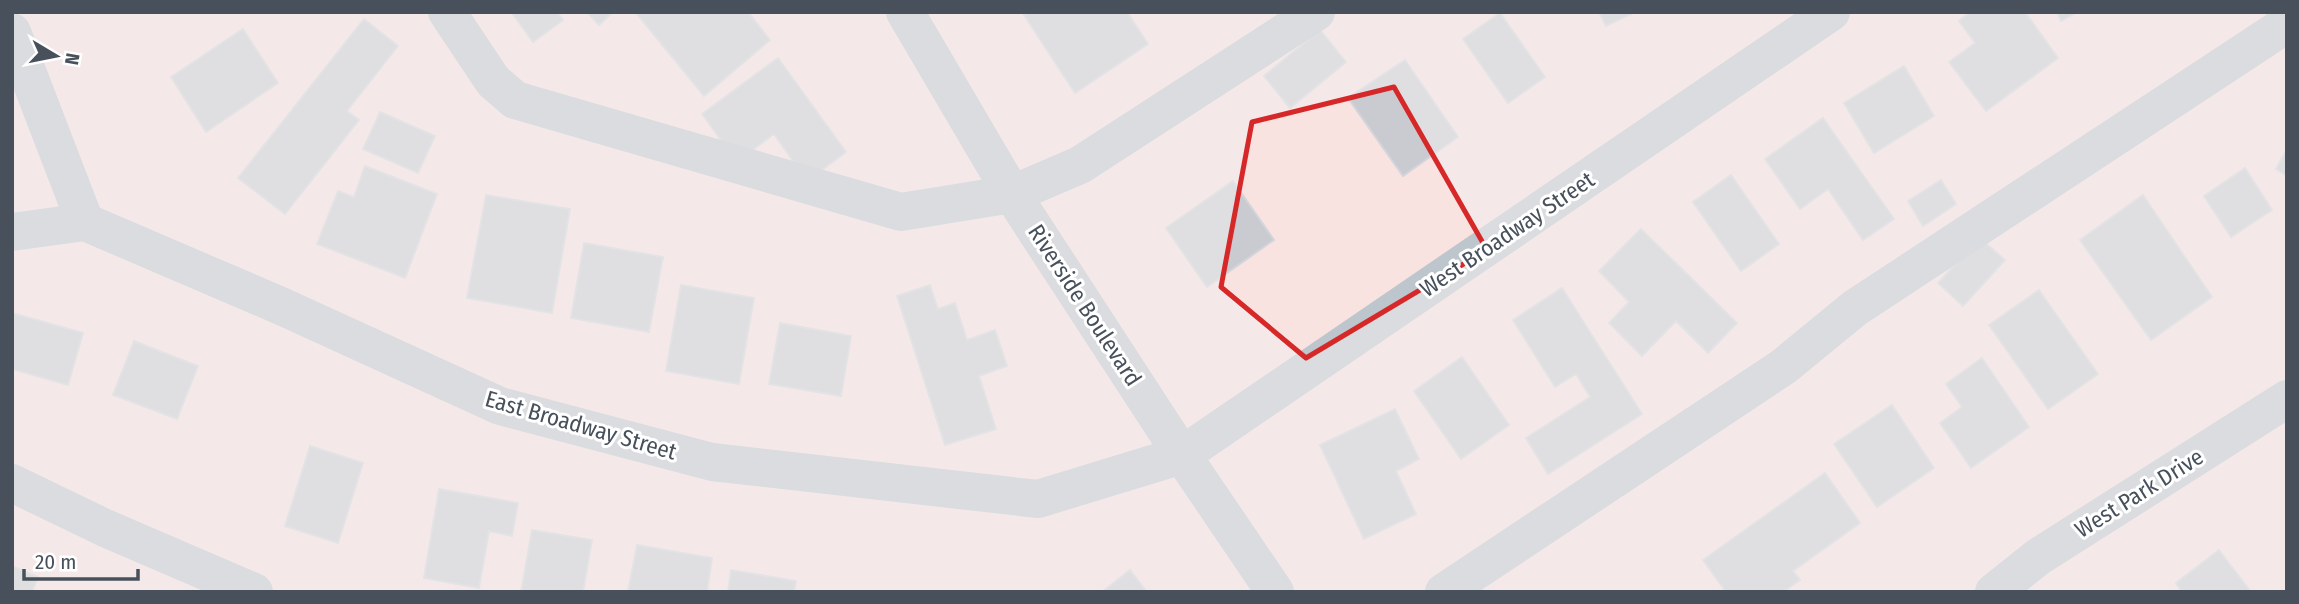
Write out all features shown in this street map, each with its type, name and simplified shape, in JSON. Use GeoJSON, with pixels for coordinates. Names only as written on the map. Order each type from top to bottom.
{"type":"FeatureCollection","features":[{"type":"Feature","properties":{"kind":"street"},"geometry":{"type":"LineString","coordinates":[[447,12],[494,81],[515,100],[901,212],[1012,194],[1080,165],[1316,12]]}},
{"type":"Feature","properties":{"kind":"street","name":"Riverside Boulevard"},"geometry":{"type":"LineString","coordinates":[[905,12],[1012,194],[1275,592]]}},
{"type":"Feature","properties":{"kind":"street","name":"West Broadway Street"},"geometry":{"type":"LineString","coordinates":[[1182,455],[1831,12]]}},
{"type":"Feature","properties":{"kind":"street"},"geometry":{"type":"LineString","coordinates":[[1444,592],[1783,367],[1855,309],[2287,24]]}},
{"type":"Feature","properties":{"kind":"street"},"geometry":{"type":"LineString","coordinates":[[12,32],[85,222],[12,232]]}},
{"type":"Feature","properties":{"kind":"street","name":"East Broadway Street"},"geometry":{"type":"LineString","coordinates":[[85,222],[281,306],[500,406],[712,461],[1038,499],[1182,455]]}},
{"type":"Feature","properties":{"kind":"street","name":"West Park Drive"},"geometry":{"type":"LineString","coordinates":[[1994,592],[2038,557],[2287,399]]}},
{"type":"Feature","properties":{"kind":"street"},"geometry":{"type":"LineString","coordinates":[[12,483],[105,528],[254,592]]}},
{"type":"Feature","properties":{"kind":"highlighted area"},"geometry":{"type":"Polygon","coordinates":[[[1394,87],[1487,250],[1306,358],[1221,287],[1252,122],[1394,87]]]}},
{"type":"Feature","properties":{"kind":"shaded area"},"geometry":{"type":"Polygon","coordinates":[[[12,12],[2287,12],[2287,592],[12,592],[12,12]]]}},
{"type":"Feature","properties":{"kind":"building"},"geometry":{"type":"Polygon","coordinates":[[[557,12],[563,20],[533,42],[512,13],[557,12]]]}},
{"type":"Feature","properties":{"kind":"building"},"geometry":{"type":"Polygon","coordinates":[[[587,12],[613,12],[599,25],[587,12]]]}},
{"type":"Feature","properties":{"kind":"building"},"geometry":{"type":"Polygon","coordinates":[[[748,12],[770,40],[704,96],[637,14],[748,12]]]}},
{"type":"Feature","properties":{"kind":"building"},"geometry":{"type":"Polygon","coordinates":[[[1022,12],[1127,12],[1148,44],[1075,93],[1022,12]]]}},
{"type":"Feature","properties":{"kind":"building"},"geometry":{"type":"Polygon","coordinates":[[[1599,12],[1635,12],[1606,26],[1599,12]]]}},
{"type":"Feature","properties":{"kind":"building"},"geometry":{"type":"Polygon","coordinates":[[[1970,12],[2025,12],[2058,58],[1986,111],[1949,62],[1975,43],[1959,21],[1970,12]]]}},
{"type":"Feature","properties":{"kind":"building"},"geometry":{"type":"Polygon","coordinates":[[[2057,12],[2077,12],[2061,21],[2057,12]]]}},
{"type":"Feature","properties":{"kind":"building"},"geometry":{"type":"Polygon","coordinates":[[[1500,13],[1545,77],[1508,103],[1463,39],[1500,13]]]}},
{"type":"Feature","properties":{"kind":"building"},"geometry":{"type":"Polygon","coordinates":[[[364,19],[398,46],[347,111],[359,120],[285,214],[238,178],[364,19]]]}},
{"type":"Feature","properties":{"kind":"building"},"geometry":{"type":"Polygon","coordinates":[[[243,29],[278,83],[206,132],[171,77],[243,29]]]}},
{"type":"Feature","properties":{"kind":"building"},"geometry":{"type":"Polygon","coordinates":[[[1320,30],[1346,62],[1290,108],[1264,76],[1320,30]]]}},
{"type":"Feature","properties":{"kind":"building"},"geometry":{"type":"Polygon","coordinates":[[[778,58],[846,152],[807,181],[774,134],[737,162],[702,114],[778,58]]]}},
{"type":"Feature","properties":{"kind":"building"},"geometry":{"type":"Polygon","coordinates":[[[1405,60],[1458,137],[1403,176],[1348,98],[1405,60]]]}},
{"type":"Feature","properties":{"kind":"building"},"geometry":{"type":"Polygon","coordinates":[[[1904,66],[1934,116],[1874,153],[1844,103],[1904,66]]]}},
{"type":"Feature","properties":{"kind":"building"},"geometry":{"type":"Polygon","coordinates":[[[380,112],[435,136],[418,173],[363,149],[380,112]]]}},
{"type":"Feature","properties":{"kind":"building"},"geometry":{"type":"Polygon","coordinates":[[[1823,118],[1894,219],[1863,240],[1828,189],[1800,209],[1765,159],[1823,118]]]}},
{"type":"Feature","properties":{"kind":"building"},"geometry":{"type":"Polygon","coordinates":[[[2287,149],[2287,176],[2276,169],[2287,149]]]}},
{"type":"Feature","properties":{"kind":"building"},"geometry":{"type":"Polygon","coordinates":[[[365,166],[437,194],[405,278],[317,244],[338,191],[354,197],[365,166]]]}},
{"type":"Feature","properties":{"kind":"building"},"geometry":{"type":"Polygon","coordinates":[[[2245,168],[2272,210],[2231,237],[2204,196],[2245,168]]]}},
{"type":"Feature","properties":{"kind":"building"},"geometry":{"type":"Polygon","coordinates":[[[1731,175],[1779,244],[1741,271],[1693,202],[1731,175]]]}},
{"type":"Feature","properties":{"kind":"building"},"geometry":{"type":"Polygon","coordinates":[[[1941,180],[1956,204],[1923,226],[1908,201],[1941,180]]]}},
{"type":"Feature","properties":{"kind":"building"},"geometry":{"type":"Polygon","coordinates":[[[1233,181],[1274,240],[1207,287],[1166,228],[1233,181]]]}},
{"type":"Feature","properties":{"kind":"building"},"geometry":{"type":"Polygon","coordinates":[[[486,195],[570,209],[552,313],[467,298],[486,195]]]}},
{"type":"Feature","properties":{"kind":"building"},"geometry":{"type":"Polygon","coordinates":[[[2143,195],[2212,297],[2151,340],[2080,240],[2143,195]]]}},
{"type":"Feature","properties":{"kind":"building"},"geometry":{"type":"Polygon","coordinates":[[[1641,229],[1737,323],[1708,353],[1676,321],[1642,356],[1609,323],[1629,302],[1599,271],[1641,229]]]}},
{"type":"Feature","properties":{"kind":"building"},"geometry":{"type":"Polygon","coordinates":[[[1980,238],[2005,260],[1963,306],[1938,283],[1980,238]]]}},
{"type":"Feature","properties":{"kind":"building"},"geometry":{"type":"Polygon","coordinates":[[[584,243],[663,257],[649,332],[571,318],[584,243]]]}},
{"type":"Feature","properties":{"kind":"building"},"geometry":{"type":"Polygon","coordinates":[[[681,285],[754,298],[739,384],[666,371],[681,285]]]}},
{"type":"Feature","properties":{"kind":"building"},"geometry":{"type":"Polygon","coordinates":[[[930,285],[938,309],[955,303],[967,340],[995,330],[1007,366],[979,376],[996,429],[945,445],[897,296],[930,285]]]}},
{"type":"Feature","properties":{"kind":"building"},"geometry":{"type":"Polygon","coordinates":[[[1562,288],[1642,414],[1548,474],[1526,438],[1590,397],[1576,374],[1555,387],[1513,320],[1562,288]]]}},
{"type":"Feature","properties":{"kind":"building"},"geometry":{"type":"Polygon","coordinates":[[[2039,290],[2098,374],[2048,409],[1989,325],[2039,290]]]}},
{"type":"Feature","properties":{"kind":"building"},"geometry":{"type":"Polygon","coordinates":[[[12,313],[83,333],[68,385],[12,369],[12,313]]]}},
{"type":"Feature","properties":{"kind":"building"},"geometry":{"type":"Polygon","coordinates":[[[780,323],[851,336],[841,396],[769,384],[780,323]]]}},
{"type":"Feature","properties":{"kind":"building"},"geometry":{"type":"Polygon","coordinates":[[[134,341],[198,366],[177,419],[113,395],[134,341]]]}},
{"type":"Feature","properties":{"kind":"building"},"geometry":{"type":"Polygon","coordinates":[[[1462,357],[1509,425],[1461,459],[1414,391],[1462,357]]]}},
{"type":"Feature","properties":{"kind":"building"},"geometry":{"type":"Polygon","coordinates":[[[1982,358],[2029,427],[1971,468],[1940,423],[1962,407],[1946,384],[1982,358]]]}},
{"type":"Feature","properties":{"kind":"building"},"geometry":{"type":"Polygon","coordinates":[[[1892,405],[1934,468],[1877,507],[1834,444],[1892,405]]]}},
{"type":"Feature","properties":{"kind":"building"},"geometry":{"type":"Polygon","coordinates":[[[1395,409],[1419,459],[1396,471],[1416,514],[1364,539],[1320,445],[1395,409]]]}},
{"type":"Feature","properties":{"kind":"building"},"geometry":{"type":"Polygon","coordinates":[[[310,446],[363,463],[338,543],[285,526],[310,446]]]}},
{"type":"Feature","properties":{"kind":"building"},"geometry":{"type":"Polygon","coordinates":[[[1825,473],[1860,523],[1793,571],[1800,580],[1783,592],[1726,592],[1703,560],[1825,473]]]}},
{"type":"Feature","properties":{"kind":"building"},"geometry":{"type":"Polygon","coordinates":[[[439,489],[518,503],[512,536],[489,531],[479,588],[424,578],[439,489]]]}},
{"type":"Feature","properties":{"kind":"building"},"geometry":{"type":"Polygon","coordinates":[[[532,530],[592,540],[583,592],[521,592],[532,530]]]}},
{"type":"Feature","properties":{"kind":"building"},"geometry":{"type":"Polygon","coordinates":[[[637,545],[712,558],[707,592],[628,592],[637,545]]]}},
{"type":"Feature","properties":{"kind":"building"},"geometry":{"type":"Polygon","coordinates":[[[2219,550],[2251,592],[2182,592],[2176,583],[2219,550]]]}},
{"type":"Feature","properties":{"kind":"building"},"geometry":{"type":"Polygon","coordinates":[[[12,566],[38,577],[32,592],[12,592],[12,566]]]}},
{"type":"Feature","properties":{"kind":"building"},"geometry":{"type":"Polygon","coordinates":[[[731,570],[796,581],[794,592],[728,592],[731,570]]]}},
{"type":"Feature","properties":{"kind":"building"},"geometry":{"type":"Polygon","coordinates":[[[1130,570],[1147,592],[1102,592],[1130,570]]]}}]}
